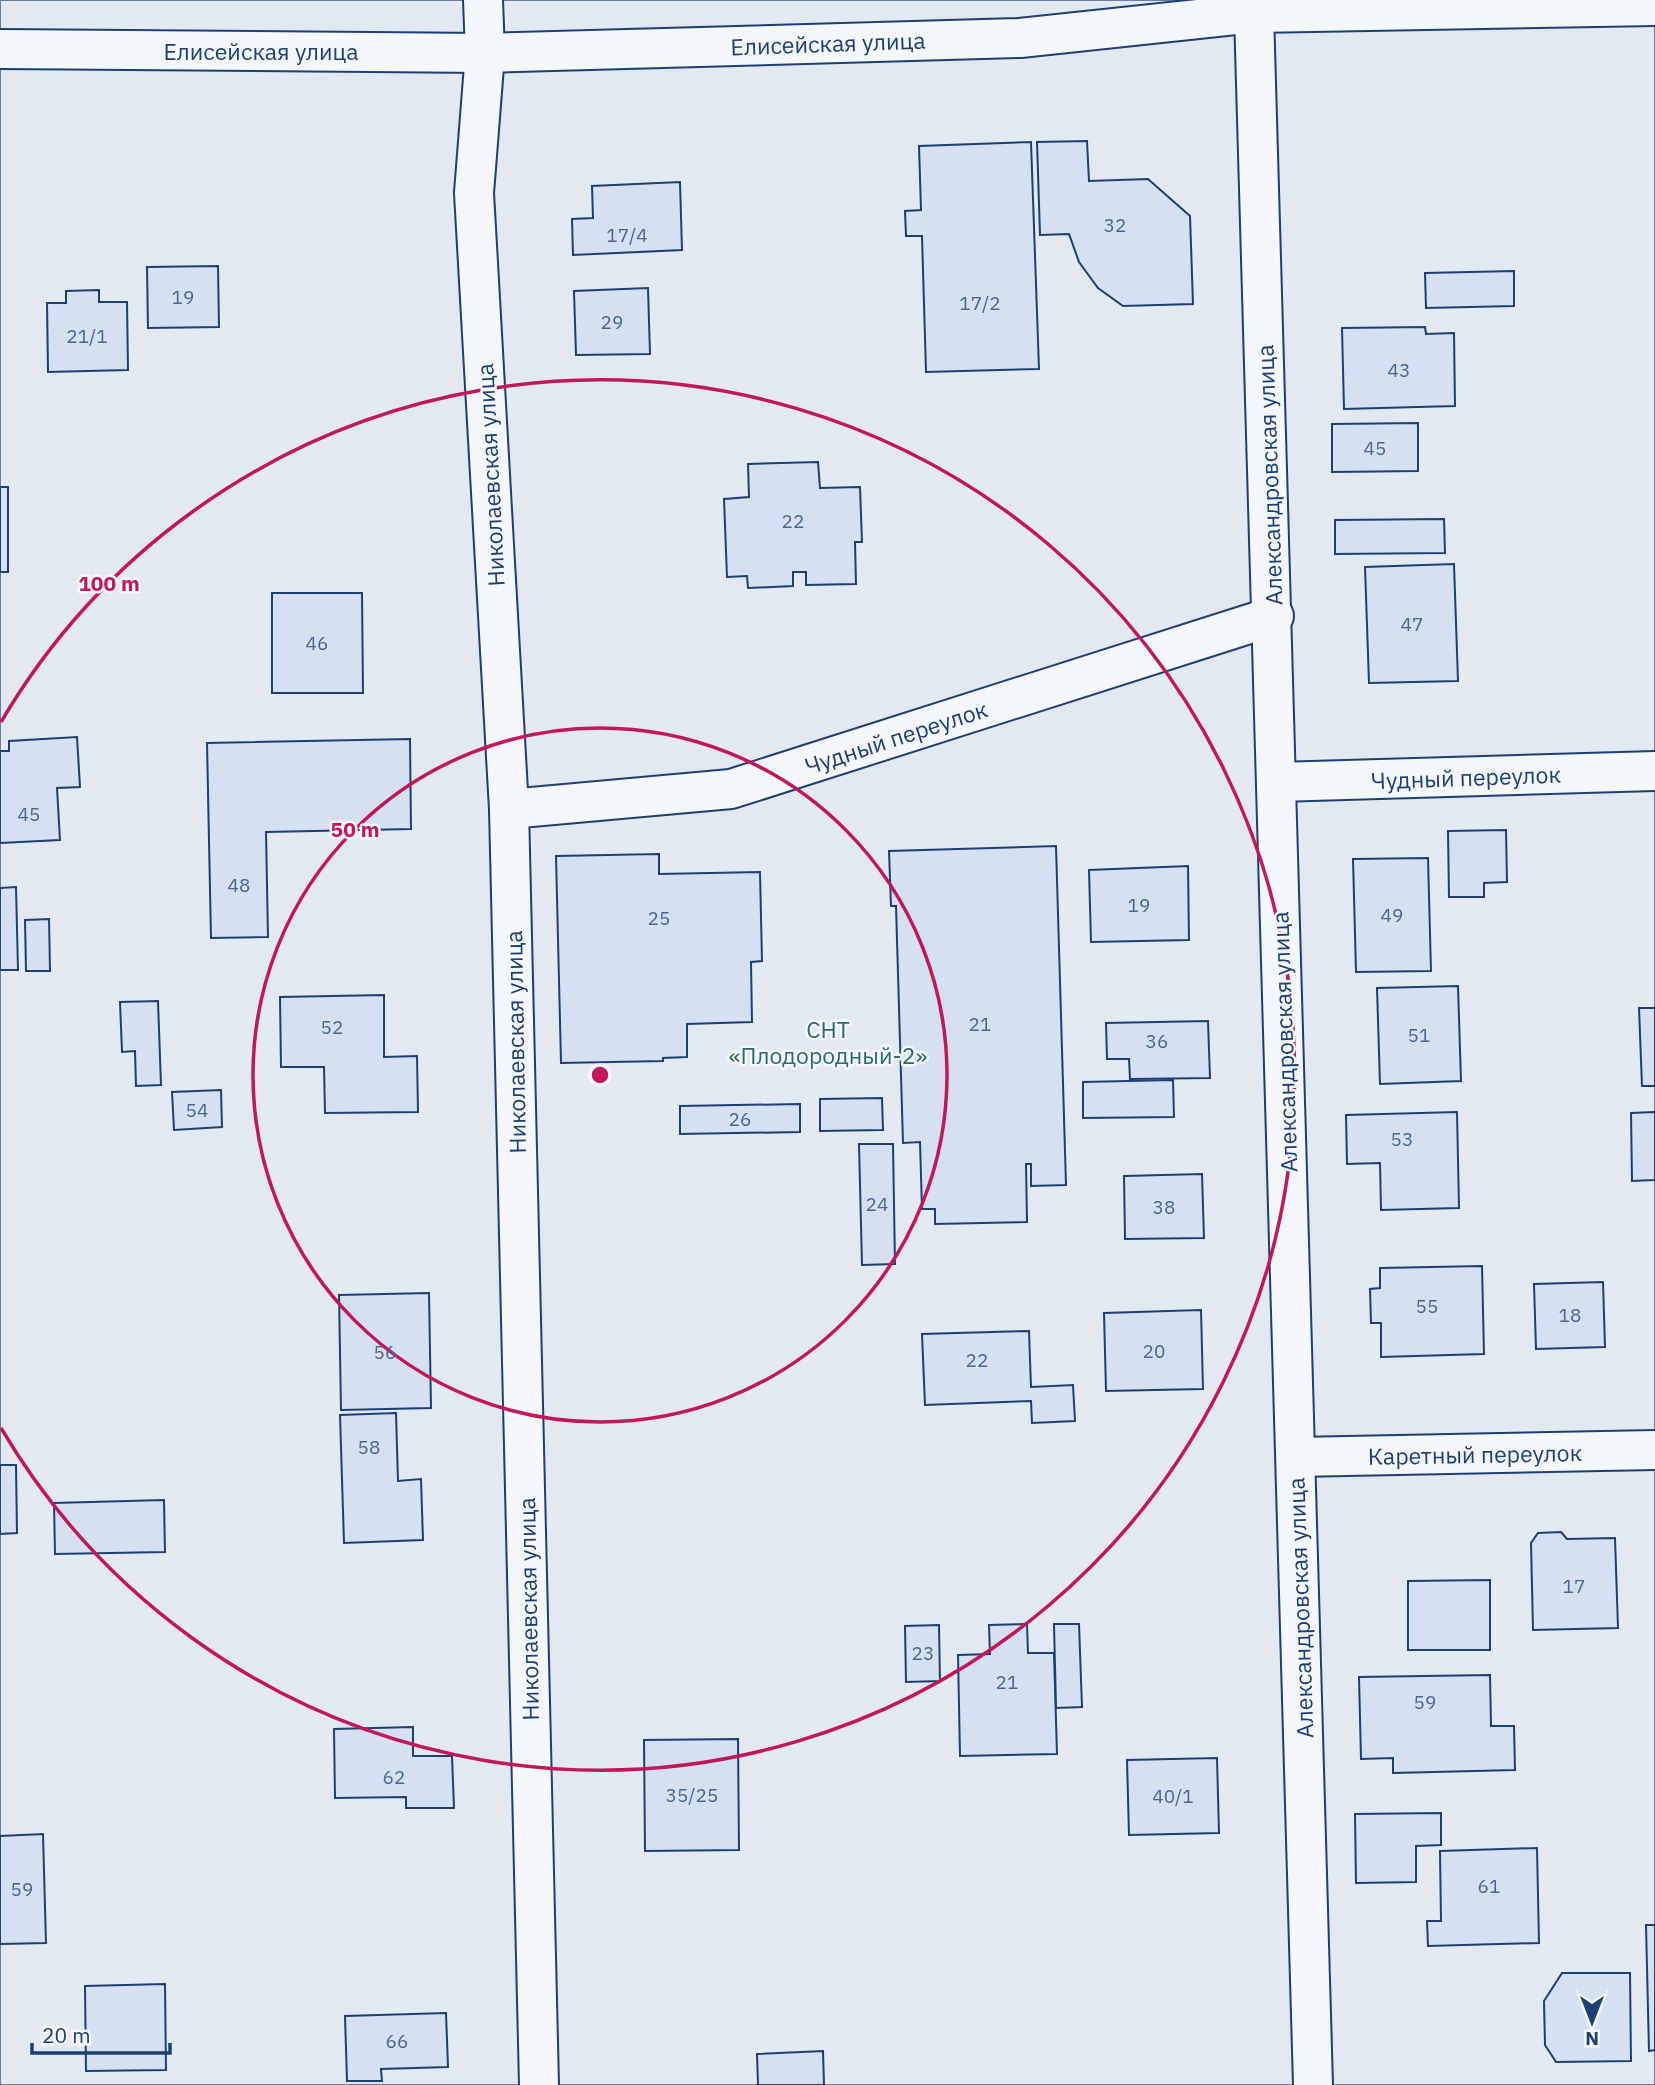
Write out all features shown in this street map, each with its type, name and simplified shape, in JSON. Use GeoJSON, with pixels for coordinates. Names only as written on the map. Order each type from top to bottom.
{"type":"FeatureCollection","features":[{"type":"Feature","properties":{"kind":"street","name":"Николаевская улица"},"geometry":{"type":"LineString","coordinates":[[483,0],[485,53],[474,193],[509,809],[539,2085]]}},
{"type":"Feature","properties":{"kind":"street","name":"Елисейская улица"},"geometry":{"type":"LineString","coordinates":[[0,49],[485,53],[1020,38],[1251,6],[1655,6]]}},
{"type":"Feature","properties":{"kind":"street","name":"Александровская улица"},"geometry":{"type":"LineString","coordinates":[[1251,6],[1273,615],[1313,2085]]}},
{"type":"Feature","properties":{"kind":"street","name":"Чудный переулок"},"geometry":{"type":"LineString","coordinates":[[509,809],[731,789],[1273,615]]}},
{"type":"Feature","properties":{"kind":"street","name":"Чудный переулок"},"geometry":{"type":"LineString","coordinates":[[1277,782],[1655,771]]}},
{"type":"Feature","properties":{"kind":"street","name":"Каретный переулок"},"geometry":{"type":"LineString","coordinates":[[1296,1457],[1655,1450]]}},
{"type":"Feature","properties":{"kind":"green space","name":"СНТ «Плодородный-2»"},"geometry":{"type":"Polygon","coordinates":[[[0,0],[1655,0],[1655,2085],[0,2085],[0,0]]]}},
{"type":"Feature","properties":{"kind":"building"},"geometry":{"type":"Polygon","coordinates":[[[1087,141],[1089,181],[1148,179],[1190,216],[1193,304],[1123,306],[1098,288],[1079,262],[1069,234],[1040,235],[1037,142],[1087,141]]]}},
{"type":"Feature","properties":{"kind":"building"},"geometry":{"type":"Polygon","coordinates":[[[1031,142],[1039,369],[926,372],[922,236],[906,236],[905,211],[921,210],[919,146],[1031,142]]]}},
{"type":"Feature","properties":{"kind":"building"},"geometry":{"type":"Polygon","coordinates":[[[680,182],[682,250],[573,255],[572,219],[593,218],[592,186],[680,182]]]}},
{"type":"Feature","properties":{"kind":"building"},"geometry":{"type":"Polygon","coordinates":[[[218,266],[219,327],[148,328],[147,267],[218,266]]]}},
{"type":"Feature","properties":{"kind":"building"},"geometry":{"type":"Polygon","coordinates":[[[1514,271],[1514,306],[1426,308],[1425,273],[1514,271]]]}},
{"type":"Feature","properties":{"kind":"building"},"geometry":{"type":"Polygon","coordinates":[[[648,288],[650,354],[576,355],[574,291],[648,288]]]}},
{"type":"Feature","properties":{"kind":"building"},"geometry":{"type":"Polygon","coordinates":[[[99,290],[99,302],[127,302],[128,370],[48,372],[47,303],[66,303],[66,291],[99,290]]]}},
{"type":"Feature","properties":{"kind":"building"},"geometry":{"type":"Polygon","coordinates":[[[1425,327],[1426,334],[1454,333],[1455,406],[1344,409],[1342,328],[1425,327]]]}},
{"type":"Feature","properties":{"kind":"building"},"geometry":{"type":"Polygon","coordinates":[[[1418,423],[1418,471],[1332,472],[1332,424],[1418,423]]]}},
{"type":"Feature","properties":{"kind":"building"},"geometry":{"type":"Polygon","coordinates":[[[818,462],[820,488],[860,487],[862,542],[855,542],[856,584],[806,585],[806,572],[793,572],[793,586],[748,588],[747,576],[727,577],[724,499],[749,497],[748,464],[818,462]]]}},
{"type":"Feature","properties":{"kind":"building"},"geometry":{"type":"Polygon","coordinates":[[[0,487],[8,487],[8,572],[0,572],[0,487]]]}},
{"type":"Feature","properties":{"kind":"building"},"geometry":{"type":"Polygon","coordinates":[[[1444,519],[1445,553],[1335,554],[1335,520],[1444,519]]]}},
{"type":"Feature","properties":{"kind":"building"},"geometry":{"type":"Polygon","coordinates":[[[1454,564],[1458,681],[1369,683],[1365,567],[1454,564]]]}},
{"type":"Feature","properties":{"kind":"building"},"geometry":{"type":"Polygon","coordinates":[[[272,593],[362,593],[363,693],[272,693],[272,593]]]}},
{"type":"Feature","properties":{"kind":"building"},"geometry":{"type":"Polygon","coordinates":[[[77,737],[80,787],[57,788],[60,840],[0,843],[0,751],[9,751],[9,741],[77,737]]]}},
{"type":"Feature","properties":{"kind":"building"},"geometry":{"type":"Polygon","coordinates":[[[410,739],[411,829],[266,832],[268,937],[211,938],[207,743],[410,739]]]}},
{"type":"Feature","properties":{"kind":"building"},"geometry":{"type":"Polygon","coordinates":[[[1506,830],[1507,882],[1484,883],[1484,897],[1449,897],[1448,831],[1506,830]]]}},
{"type":"Feature","properties":{"kind":"building"},"geometry":{"type":"Polygon","coordinates":[[[1056,846],[1066,1185],[1031,1186],[1031,1164],[1026,1164],[1027,1222],[935,1224],[935,1209],[922,1209],[920,1142],[903,1143],[896,906],[891,906],[889,851],[1056,846]]]}},
{"type":"Feature","properties":{"kind":"building"},"geometry":{"type":"Polygon","coordinates":[[[659,854],[659,874],[760,872],[762,961],[751,962],[752,1022],[687,1024],[687,1057],[663,1058],[663,1061],[561,1063],[556,856],[659,854]]]}},
{"type":"Feature","properties":{"kind":"building"},"geometry":{"type":"Polygon","coordinates":[[[1428,858],[1431,971],[1356,972],[1353,859],[1428,858]]]}},
{"type":"Feature","properties":{"kind":"building"},"geometry":{"type":"Polygon","coordinates":[[[1188,866],[1189,940],[1091,942],[1089,870],[1188,866]]]}},
{"type":"Feature","properties":{"kind":"building"},"geometry":{"type":"Polygon","coordinates":[[[16,887],[18,970],[0,970],[0,888],[16,887]]]}},
{"type":"Feature","properties":{"kind":"building"},"geometry":{"type":"Polygon","coordinates":[[[49,919],[50,971],[26,971],[25,920],[49,919]]]}},
{"type":"Feature","properties":{"kind":"building"},"geometry":{"type":"Polygon","coordinates":[[[1458,986],[1461,1081],[1380,1084],[1377,988],[1458,986]]]}},
{"type":"Feature","properties":{"kind":"building"},"geometry":{"type":"Polygon","coordinates":[[[384,995],[384,1057],[417,1056],[418,1112],[325,1113],[324,1067],[281,1067],[280,997],[384,995]]]}},
{"type":"Feature","properties":{"kind":"building"},"geometry":{"type":"Polygon","coordinates":[[[158,1001],[161,1085],[136,1086],[135,1051],[122,1052],[120,1002],[158,1001]]]}},
{"type":"Feature","properties":{"kind":"building"},"geometry":{"type":"Polygon","coordinates":[[[1639,1008],[1655,1008],[1655,1086],[1642,1086],[1639,1008]]]}},
{"type":"Feature","properties":{"kind":"building"},"geometry":{"type":"Polygon","coordinates":[[[1208,1021],[1210,1078],[1130,1079],[1129,1059],[1107,1059],[1106,1023],[1208,1021]]]}},
{"type":"Feature","properties":{"kind":"building"},"geometry":{"type":"Polygon","coordinates":[[[1173,1080],[1174,1117],[1083,1118],[1083,1082],[1173,1080]]]}},
{"type":"Feature","properties":{"kind":"building"},"geometry":{"type":"Polygon","coordinates":[[[221,1090],[222,1127],[174,1130],[172,1092],[221,1090]]]}},
{"type":"Feature","properties":{"kind":"building"},"geometry":{"type":"Polygon","coordinates":[[[882,1098],[883,1130],[820,1131],[820,1099],[882,1098]]]}},
{"type":"Feature","properties":{"kind":"building"},"geometry":{"type":"Polygon","coordinates":[[[800,1104],[800,1132],[680,1134],[680,1106],[800,1104]]]}},
{"type":"Feature","properties":{"kind":"building"},"geometry":{"type":"Polygon","coordinates":[[[1457,1112],[1459,1208],[1381,1210],[1380,1163],[1347,1164],[1346,1115],[1457,1112]]]}},
{"type":"Feature","properties":{"kind":"building"},"geometry":{"type":"Polygon","coordinates":[[[1655,1112],[1655,1180],[1632,1181],[1631,1113],[1655,1112]]]}},
{"type":"Feature","properties":{"kind":"building"},"geometry":{"type":"Polygon","coordinates":[[[859,1144],[893,1144],[895,1264],[862,1265],[859,1144]]]}},
{"type":"Feature","properties":{"kind":"building"},"geometry":{"type":"Polygon","coordinates":[[[1202,1174],[1204,1238],[1125,1239],[1124,1176],[1202,1174]]]}},
{"type":"Feature","properties":{"kind":"building"},"geometry":{"type":"Polygon","coordinates":[[[1482,1266],[1484,1354],[1381,1357],[1381,1323],[1371,1323],[1370,1289],[1380,1288],[1380,1268],[1482,1266]]]}},
{"type":"Feature","properties":{"kind":"building"},"geometry":{"type":"Polygon","coordinates":[[[1603,1282],[1605,1347],[1536,1349],[1534,1284],[1603,1282]]]}},
{"type":"Feature","properties":{"kind":"building"},"geometry":{"type":"Polygon","coordinates":[[[429,1293],[431,1408],[341,1410],[339,1295],[429,1293]]]}},
{"type":"Feature","properties":{"kind":"building"},"geometry":{"type":"Polygon","coordinates":[[[1201,1310],[1203,1389],[1106,1391],[1104,1313],[1201,1310]]]}},
{"type":"Feature","properties":{"kind":"building"},"geometry":{"type":"Polygon","coordinates":[[[1029,1331],[1031,1387],[1073,1385],[1075,1421],[1032,1423],[1031,1401],[925,1405],[922,1334],[1029,1331]]]}},
{"type":"Feature","properties":{"kind":"building"},"geometry":{"type":"Polygon","coordinates":[[[396,1413],[398,1481],[421,1479],[423,1540],[344,1543],[340,1415],[396,1413]]]}},
{"type":"Feature","properties":{"kind":"building"},"geometry":{"type":"Polygon","coordinates":[[[0,1465],[16,1465],[17,1533],[0,1534],[0,1465]]]}},
{"type":"Feature","properties":{"kind":"building"},"geometry":{"type":"Polygon","coordinates":[[[164,1500],[165,1552],[55,1554],[54,1503],[164,1500]]]}},
{"type":"Feature","properties":{"kind":"building"},"geometry":{"type":"Polygon","coordinates":[[[1561,1532],[1567,1539],[1615,1538],[1618,1628],[1533,1630],[1531,1543],[1538,1533],[1561,1532]]]}},
{"type":"Feature","properties":{"kind":"building"},"geometry":{"type":"Polygon","coordinates":[[[1490,1580],[1490,1650],[1408,1650],[1408,1581],[1490,1580]]]}},
{"type":"Feature","properties":{"kind":"building"},"geometry":{"type":"Polygon","coordinates":[[[1027,1624],[1028,1653],[1054,1653],[1057,1754],[960,1756],[958,1655],[990,1654],[989,1625],[1027,1624]]]}},
{"type":"Feature","properties":{"kind":"building"},"geometry":{"type":"Polygon","coordinates":[[[1054,1624],[1079,1624],[1082,1707],[1056,1708],[1054,1624]]]}},
{"type":"Feature","properties":{"kind":"building"},"geometry":{"type":"Polygon","coordinates":[[[939,1625],[940,1681],[906,1682],[905,1626],[939,1625]]]}},
{"type":"Feature","properties":{"kind":"building"},"geometry":{"type":"Polygon","coordinates":[[[1490,1675],[1491,1726],[1514,1726],[1515,1770],[1393,1773],[1393,1758],[1361,1759],[1359,1677],[1490,1675]]]}},
{"type":"Feature","properties":{"kind":"building"},"geometry":{"type":"Polygon","coordinates":[[[413,1727],[413,1756],[452,1756],[454,1808],[406,1808],[406,1797],[335,1798],[334,1729],[413,1727]]]}},
{"type":"Feature","properties":{"kind":"building"},"geometry":{"type":"Polygon","coordinates":[[[738,1739],[739,1850],[645,1851],[644,1740],[738,1739]]]}},
{"type":"Feature","properties":{"kind":"building"},"geometry":{"type":"Polygon","coordinates":[[[1217,1758],[1219,1833],[1129,1835],[1127,1760],[1217,1758]]]}},
{"type":"Feature","properties":{"kind":"building"},"geometry":{"type":"Polygon","coordinates":[[[1441,1813],[1441,1845],[1416,1846],[1416,1882],[1356,1883],[1355,1814],[1441,1813]]]}},
{"type":"Feature","properties":{"kind":"building"},"geometry":{"type":"Polygon","coordinates":[[[43,1834],[46,1943],[0,1944],[0,1836],[43,1834]]]}},
{"type":"Feature","properties":{"kind":"building"},"geometry":{"type":"Polygon","coordinates":[[[1537,1848],[1539,1943],[1428,1946],[1427,1921],[1441,1921],[1440,1851],[1537,1848]]]}},
{"type":"Feature","properties":{"kind":"building"},"geometry":{"type":"Polygon","coordinates":[[[1646,1925],[1655,1925],[1655,2050],[1649,2051],[1646,1925]]]}},
{"type":"Feature","properties":{"kind":"building"},"geometry":{"type":"Polygon","coordinates":[[[1562,1973],[1630,1973],[1631,2061],[1556,2062],[1545,2045],[1544,2001],[1562,1973]]]}},
{"type":"Feature","properties":{"kind":"building"},"geometry":{"type":"Polygon","coordinates":[[[165,1984],[166,2070],[86,2071],[85,1986],[165,1984]]]}},
{"type":"Feature","properties":{"kind":"building"},"geometry":{"type":"Polygon","coordinates":[[[446,2013],[448,2067],[381,2069],[382,2081],[347,2081],[345,2016],[446,2013]]]}},
{"type":"Feature","properties":{"kind":"building"},"geometry":{"type":"Polygon","coordinates":[[[823,2051],[824,2085],[758,2085],[757,2054],[823,2051]]]}}]}
